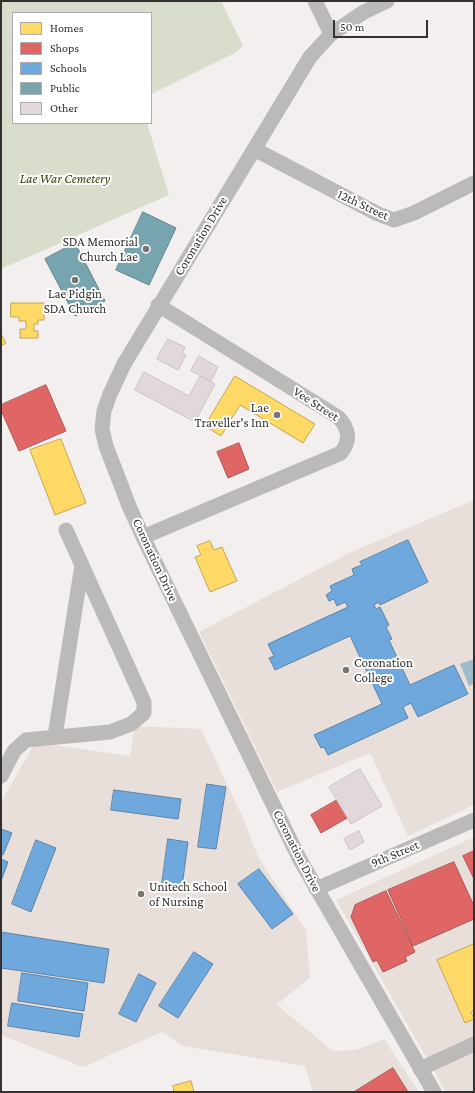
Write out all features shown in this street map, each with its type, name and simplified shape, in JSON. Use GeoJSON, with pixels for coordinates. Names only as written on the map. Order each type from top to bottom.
{"type":"FeatureCollection","features":[{"type":"Feature","properties":{"kind":"street"},"geometry":{"type":"LineString","coordinates":[[315,1],[331,34]]}},
{"type":"Feature","properties":{"kind":"street","name":"Coronation Drive"},"geometry":{"type":"LineString","coordinates":[[387,1],[364,12],[331,34],[310,57],[158,305],[124,364],[104,411],[102,429],[106,446],[143,537],[292,844],[434,1092]]}},
{"type":"Feature","properties":{"kind":"street","name":"12th Street"},"geometry":{"type":"LineString","coordinates":[[254,149],[378,214],[394,220],[414,213],[474,183]]}},
{"type":"Feature","properties":{"kind":"street","name":"Vee Street"},"geometry":{"type":"LineString","coordinates":[[143,537],[341,453],[347,443],[348,435],[344,423],[338,417],[158,305]]}},
{"type":"Feature","properties":{"kind":"street"},"geometry":{"type":"LineString","coordinates":[[1,776],[14,751],[26,740],[54,736],[110,732],[131,724],[144,713],[144,702],[66,530]]}},
{"type":"Feature","properties":{"kind":"street"},"geometry":{"type":"LineString","coordinates":[[54,736],[82,565]]}},
{"type":"Feature","properties":{"kind":"street","name":"9th Street"},"geometry":{"type":"LineString","coordinates":[[316,888],[474,820]]}},
{"type":"Feature","properties":{"kind":"street"},"geometry":{"type":"LineString","coordinates":[[420,1069],[474,1044]]}},
{"type":"Feature","properties":{"kind":"shaded area","name":"Coronation College"},"geometry":{"type":"Polygon","coordinates":[[[474,500],[474,805],[408,836],[370,753],[277,792],[199,632],[351,552],[474,500]]]}},
{"type":"Feature","properties":{"kind":"shaded area","name":"Unitech School of Nursing"},"geometry":{"type":"Polygon","coordinates":[[[135,726],[201,729],[243,818],[258,857],[306,930],[310,977],[277,1005],[333,1051],[356,1050],[384,1039],[419,1092],[313,1092],[305,1066],[183,1046],[162,1032],[83,1067],[1,1035],[1,803],[33,746],[47,744],[130,756],[135,726]]]}},
{"type":"Feature","properties":{"kind":"shaded area"},"geometry":{"type":"Polygon","coordinates":[[[474,837],[474,1092],[446,1092],[336,900],[474,837]]]}},
{"type":"Feature","properties":{"kind":"green space","name":"Lae War Cemetery"},"geometry":{"type":"Polygon","coordinates":[[[1,1],[221,1],[243,46],[235,53],[152,94],[152,12],[12,12],[12,124],[147,124],[169,195],[1,269],[1,1]]]}},
{"type":"Feature","properties":{"kind":"water"},"geometry":{"type":"Polygon","coordinates":[[[474,659],[474,684],[469,686],[460,664],[474,659]]]}},
{"type":"Feature","properties":{"kind":"building: Homes"},"geometry":{"type":"Polygon","coordinates":[[[11,303],[44,303],[44,320],[38,320],[38,324],[34,324],[34,331],[38,331],[38,338],[20,338],[20,329],[26,329],[26,321],[19,321],[19,317],[11,317],[11,303]]]}},
{"type":"Feature","properties":{"kind":"building: Homes"},"geometry":{"type":"Polygon","coordinates":[[[1,334],[6,343],[1,346],[1,334]]]}},
{"type":"Feature","properties":{"kind":"building: Homes","name":"Lae Traveller's Inn"},"geometry":{"type":"Polygon","coordinates":[[[235,376],[315,424],[303,443],[240,405],[221,436],[205,426],[235,376]]]}},
{"type":"Feature","properties":{"kind":"building: Homes"},"geometry":{"type":"Polygon","coordinates":[[[61,439],[86,503],[55,515],[30,450],[61,439]]]}},
{"type":"Feature","properties":{"kind":"building: Homes"},"geometry":{"type":"Polygon","coordinates":[[[210,541],[214,550],[222,547],[237,581],[210,592],[195,557],[201,555],[197,546],[210,541]]]}},
{"type":"Feature","properties":{"kind":"building: Homes"},"geometry":{"type":"Polygon","coordinates":[[[474,944],[474,1010],[471,1012],[474,1019],[465,1023],[437,960],[474,944]]]}},
{"type":"Feature","properties":{"kind":"building: Homes"},"geometry":{"type":"Polygon","coordinates":[[[191,1081],[194,1092],[174,1092],[173,1086],[191,1081]]]}},
{"type":"Feature","properties":{"kind":"building: Shops"},"geometry":{"type":"Polygon","coordinates":[[[46,385],[66,431],[19,451],[1,410],[1,405],[46,385]]]}},
{"type":"Feature","properties":{"kind":"building: Shops","name":"Lae Traveller's Inn"},"geometry":{"type":"Polygon","coordinates":[[[239,443],[249,469],[228,478],[217,452],[239,443]]]}},
{"type":"Feature","properties":{"kind":"building: Shops"},"geometry":{"type":"Polygon","coordinates":[[[337,800],[347,818],[321,833],[311,815],[337,800]]]}},
{"type":"Feature","properties":{"kind":"building: Shops"},"geometry":{"type":"Polygon","coordinates":[[[474,851],[474,879],[463,856],[474,851]]]}},
{"type":"Feature","properties":{"kind":"building: Shops"},"geometry":{"type":"Polygon","coordinates":[[[454,862],[474,906],[474,919],[413,946],[388,890],[454,862]]]}},
{"type":"Feature","properties":{"kind":"building: Shops"},"geometry":{"type":"Polygon","coordinates":[[[386,891],[415,952],[405,957],[407,961],[383,972],[377,960],[373,962],[351,917],[355,905],[386,891]]]}},
{"type":"Feature","properties":{"kind":"building: Shops"},"geometry":{"type":"Polygon","coordinates":[[[393,1068],[408,1092],[354,1092],[393,1068]]]}},
{"type":"Feature","properties":{"kind":"building: Schools"},"geometry":{"type":"Polygon","coordinates":[[[408,540],[428,582],[380,605],[379,602],[374,605],[376,609],[380,607],[389,625],[386,627],[392,639],[389,640],[410,685],[454,665],[468,694],[418,717],[411,703],[403,707],[408,718],[328,755],[324,747],[321,748],[314,735],[382,704],[350,636],[275,670],[269,658],[274,656],[268,644],[348,607],[345,602],[337,606],[334,599],[329,601],[326,595],[332,591],[330,586],[354,575],[352,569],[362,565],[360,562],[408,540]]]}},
{"type":"Feature","properties":{"kind":"building: Schools"},"geometry":{"type":"Polygon","coordinates":[[[207,784],[226,787],[216,849],[198,847],[207,784]]]}},
{"type":"Feature","properties":{"kind":"building: Schools"},"geometry":{"type":"Polygon","coordinates":[[[114,790],[181,799],[178,819],[111,810],[114,790]]]}},
{"type":"Feature","properties":{"kind":"building: Schools"},"geometry":{"type":"Polygon","coordinates":[[[1,829],[12,833],[3,855],[1,854],[1,829]]]}},
{"type":"Feature","properties":{"kind":"building: Schools"},"geometry":{"type":"Polygon","coordinates":[[[168,839],[188,842],[182,887],[162,884],[168,839]]]}},
{"type":"Feature","properties":{"kind":"building: Schools"},"geometry":{"type":"Polygon","coordinates":[[[36,840],[56,848],[31,912],[12,904],[36,840]]]}},
{"type":"Feature","properties":{"kind":"building: Schools"},"geometry":{"type":"Polygon","coordinates":[[[1,859],[8,862],[1,881],[1,859]]]}},
{"type":"Feature","properties":{"kind":"building: Schools"},"geometry":{"type":"Polygon","coordinates":[[[259,869],[293,914],[272,929],[238,884],[259,869]]]}},
{"type":"Feature","properties":{"kind":"building: Schools"},"geometry":{"type":"Polygon","coordinates":[[[1,932],[109,949],[104,983],[1,968],[1,932]]]}},
{"type":"Feature","properties":{"kind":"building: Schools"},"geometry":{"type":"Polygon","coordinates":[[[194,952],[213,964],[178,1018],[159,1006],[194,952]]]}},
{"type":"Feature","properties":{"kind":"building: Schools"},"geometry":{"type":"Polygon","coordinates":[[[22,973],[88,983],[84,1011],[18,1001],[22,973]]]}},
{"type":"Feature","properties":{"kind":"building: Schools"},"geometry":{"type":"Polygon","coordinates":[[[139,974],[156,983],[136,1022],[119,1014],[139,974]]]}},
{"type":"Feature","properties":{"kind":"building: Schools"},"geometry":{"type":"Polygon","coordinates":[[[12,1003],[83,1014],[79,1037],[8,1026],[12,1003]]]}},
{"type":"Feature","properties":{"kind":"building: Public","name":"SDA Memorial Church Lae"},"geometry":{"type":"Polygon","coordinates":[[[143,212],[176,228],[149,285],[116,270],[143,212]]]}},
{"type":"Feature","properties":{"kind":"building: Public","name":"Lae Pidgin SDA Church"},"geometry":{"type":"Polygon","coordinates":[[[75,243],[105,301],[75,316],[45,259],[75,243]]]}},
{"type":"Feature","properties":{"kind":"building: Other"},"geometry":{"type":"Polygon","coordinates":[[[168,339],[185,347],[182,354],[186,355],[178,370],[157,359],[168,339]]]}},
{"type":"Feature","properties":{"kind":"building: Other"},"geometry":{"type":"Polygon","coordinates":[[[199,356],[218,367],[211,381],[191,371],[199,356]]]}},
{"type":"Feature","properties":{"kind":"building: Other"},"geometry":{"type":"Polygon","coordinates":[[[144,372],[189,396],[200,376],[215,384],[195,422],[135,390],[144,372]]]}},
{"type":"Feature","properties":{"kind":"building: Other"},"geometry":{"type":"Polygon","coordinates":[[[360,769],[382,806],[351,824],[329,787],[360,769]]]}},
{"type":"Feature","properties":{"kind":"building: Other"},"geometry":{"type":"Polygon","coordinates":[[[359,831],[364,842],[350,850],[344,839],[359,831]]]}},
{"type":"Feature","properties":{"kind":"place","name":"SDA Memorial Church Lae"},"geometry":{"type":"Point","coordinates":[146,249]}},
{"type":"Feature","properties":{"kind":"place","name":"Lae Pidgin SDA Church"},"geometry":{"type":"Point","coordinates":[75,280]}},
{"type":"Feature","properties":{"kind":"place","name":"Lae Traveller's Inn"},"geometry":{"type":"Point","coordinates":[277,415]}},
{"type":"Feature","properties":{"kind":"place","name":"Coronation College"},"geometry":{"type":"Point","coordinates":[346,670]}},
{"type":"Feature","properties":{"kind":"place","name":"Unitech School of Nursing"},"geometry":{"type":"Point","coordinates":[141,894]}}]}
